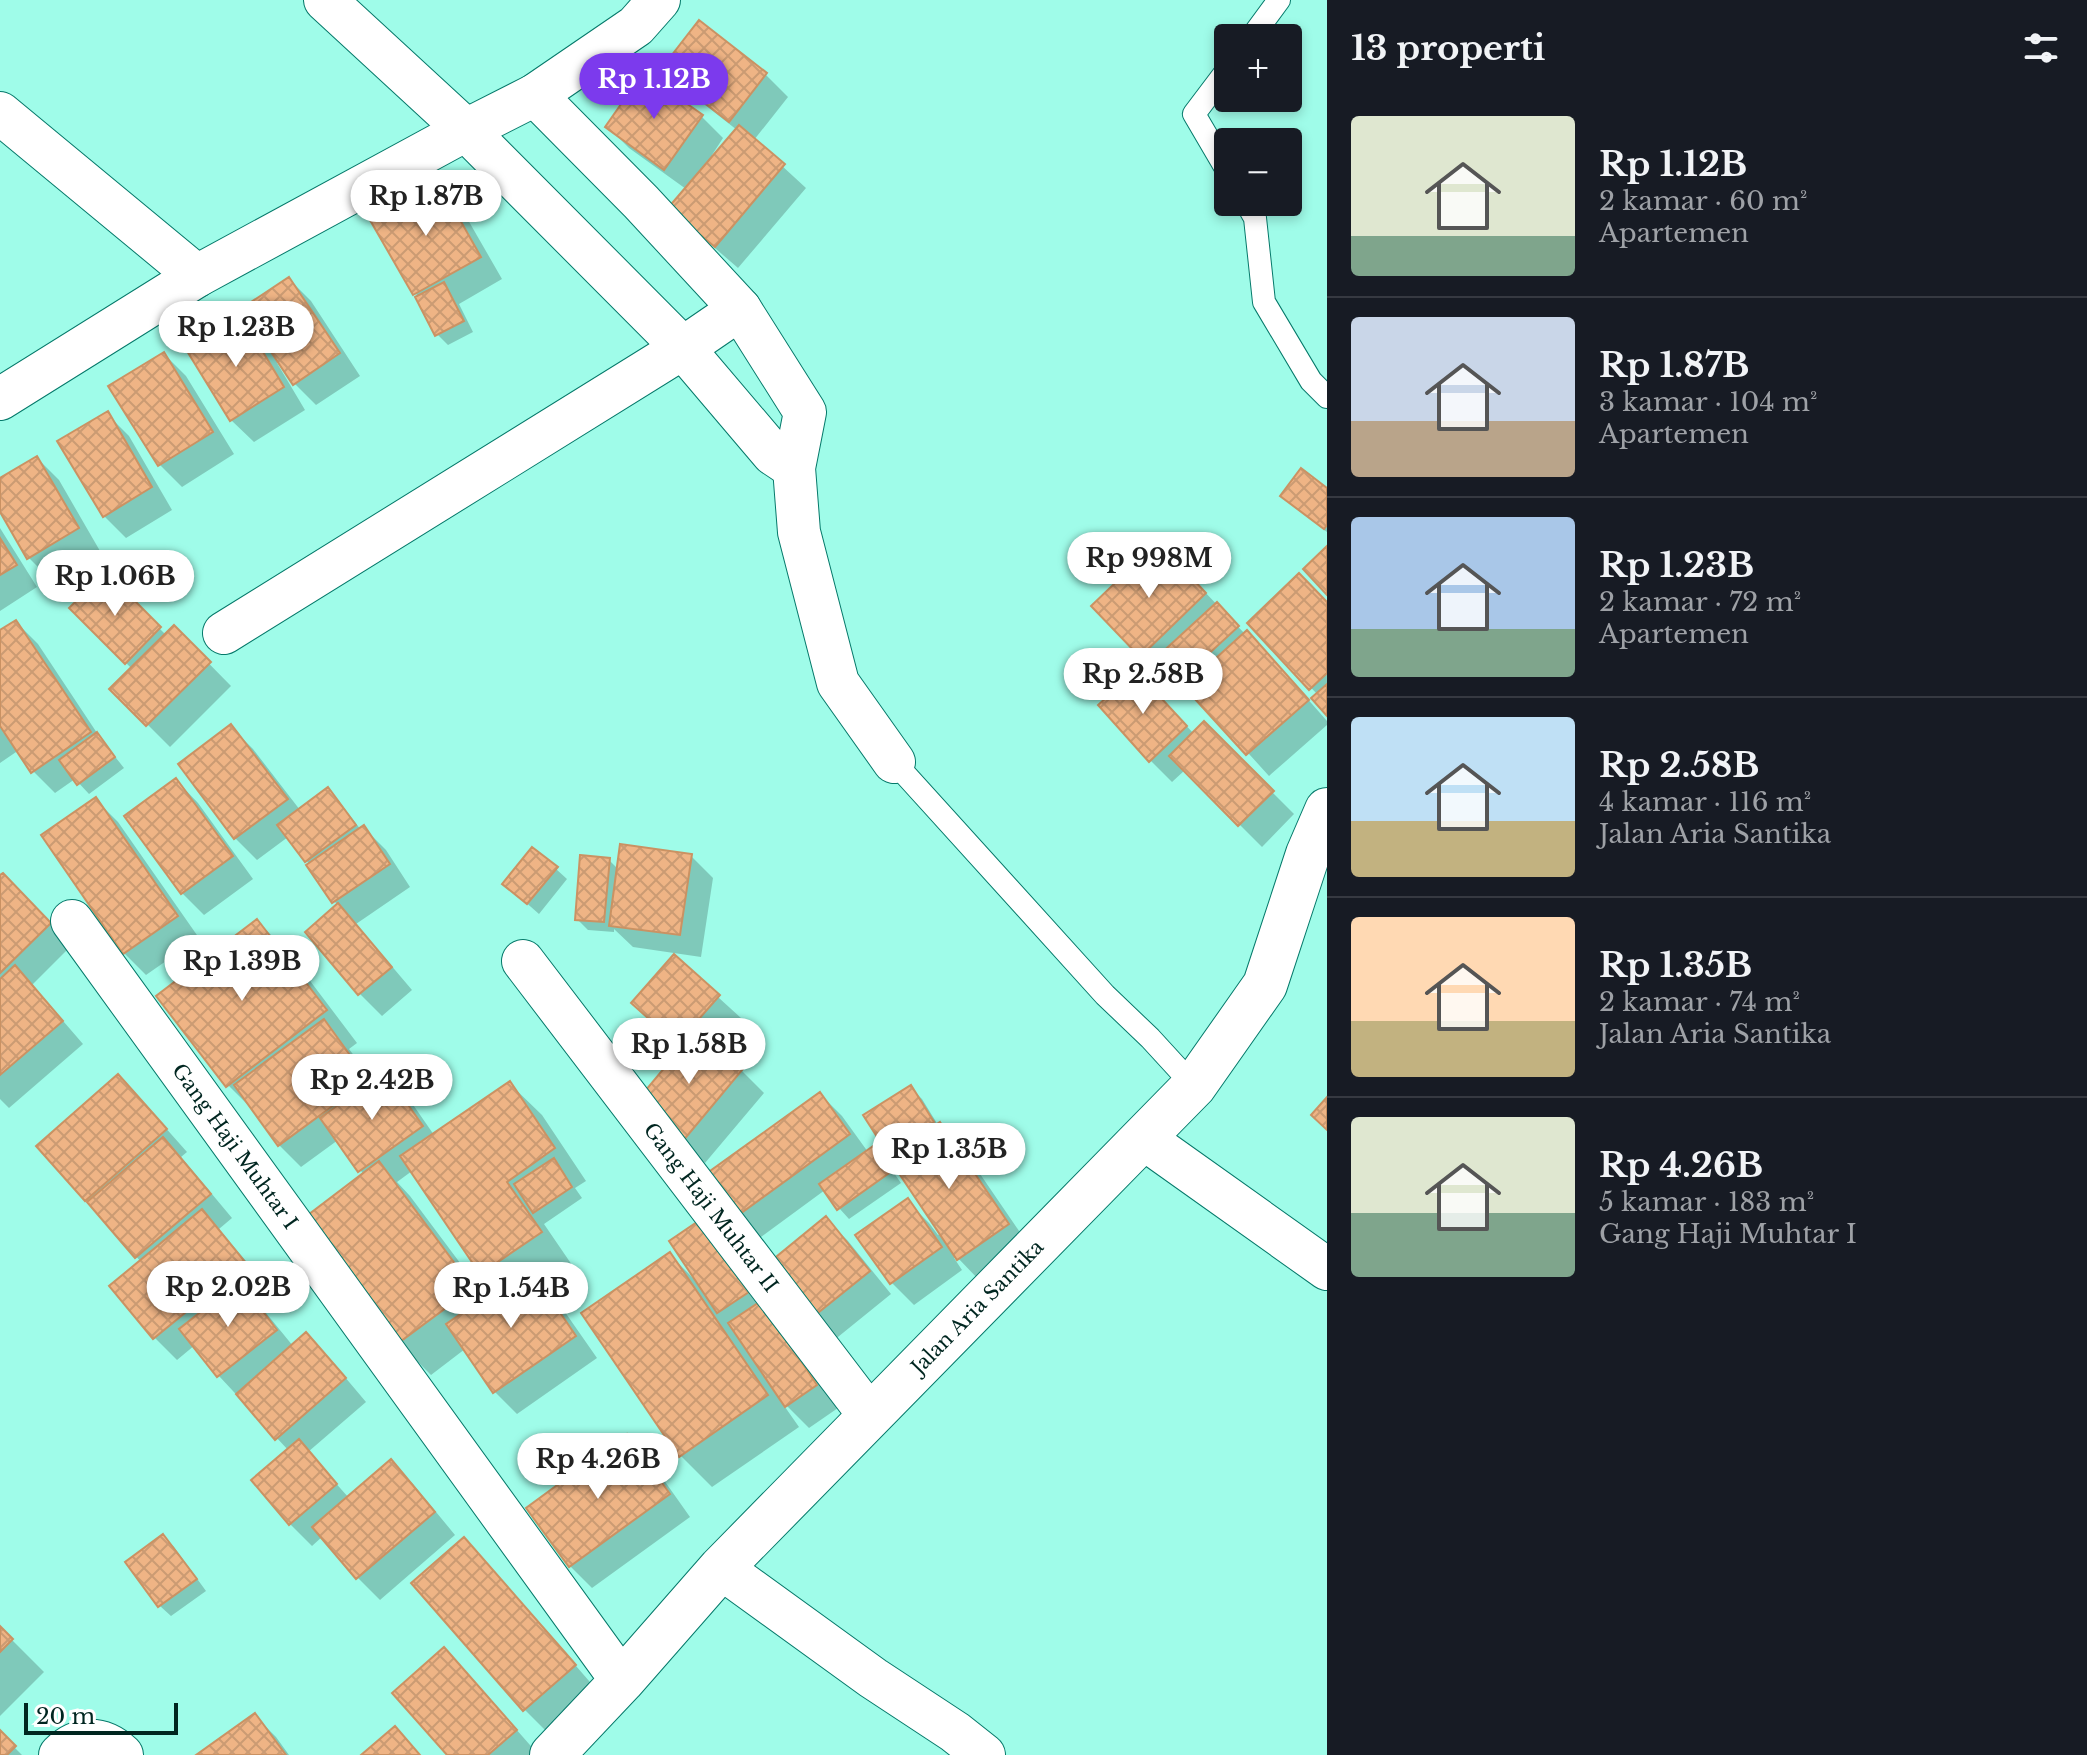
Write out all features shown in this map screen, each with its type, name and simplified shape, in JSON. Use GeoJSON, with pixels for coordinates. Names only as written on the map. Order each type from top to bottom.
{"type":"FeatureCollection","features":[{"type":"Feature","properties":{"kind":"street"},"geometry":{"type":"LineString","coordinates":[[325,0],[466,130],[683,348],[773,454],[794,468]]}},
{"type":"Feature","properties":{"kind":"street"},"geometry":{"type":"LineString","coordinates":[[0,399],[197,276],[535,95],[636,26],[659,0]]}},
{"type":"Feature","properties":{"kind":"street"},"geometry":{"type":"LineString","coordinates":[[535,95],[641,202],[740,309],[805,412],[794,468],[799,532],[838,683],[894,762]]}},
{"type":"Feature","properties":{"kind":"street"},"geometry":{"type":"LineString","coordinates":[[0,113],[197,276]]}},
{"type":"Feature","properties":{"kind":"street"},"geometry":{"type":"LineString","coordinates":[[224,633],[683,348],[740,309]]}},
{"type":"Feature","properties":{"kind":"street","name":"Jalan Aria Santika"},"geometry":{"type":"LineString","coordinates":[[552,1755],[721,1568],[1194,1086],[1265,985],[1318,861],[1327,810]]}},
{"type":"Feature","properties":{"kind":"street","name":"Gang Haji Muhtar I"},"geometry":{"type":"LineString","coordinates":[[72,921],[622,1681]]}},
{"type":"Feature","properties":{"kind":"street","name":"Gang Haji Muhtar II"},"geometry":{"type":"LineString","coordinates":[[523,961],[870,1416]]}},
{"type":"Feature","properties":{"kind":"street"},"geometry":{"type":"LineString","coordinates":[[1143,1138],[1327,1269]]}},
{"type":"Feature","properties":{"kind":"street"},"geometry":{"type":"LineString","coordinates":[[721,1568],[984,1755]]}},
{"type":"Feature","properties":{"kind":"street"},"geometry":{"type":"LineString","coordinates":[[60,1755],[69,1746],[91,1739],[122,1755]]}},
{"type":"Feature","properties":{"kind":"lane"},"geometry":{"type":"LineString","coordinates":[[1261,24],[1279,0]]}},
{"type":"Feature","properties":{"kind":"lane"},"geometry":{"type":"LineString","coordinates":[[1214,88],[1194,114],[1214,148]]}},
{"type":"Feature","properties":{"kind":"lane"},"geometry":{"type":"LineString","coordinates":[[1254,216],[1264,302],[1311,381],[1327,397]]}},
{"type":"Feature","properties":{"kind":"lane"},"geometry":{"type":"LineString","coordinates":[[894,762],[1105,995],[1194,1086]]}},
{"type":"Feature","properties":{"kind":"building"},"geometry":{"type":"Polygon","coordinates":[[[699,20],[767,73],[729,122],[661,69],[699,20]]]}},
{"type":"Feature","properties":{"kind":"building"},"geometry":{"type":"Polygon","coordinates":[[[610,48],[640,67],[623,94],[593,75],[610,48]]]}},
{"type":"Feature","properties":{"kind":"building"},"geometry":{"type":"Polygon","coordinates":[[[643,73],[703,115],[664,170],[605,127],[643,73]]]}},
{"type":"Feature","properties":{"kind":"building"},"geometry":{"type":"Polygon","coordinates":[[[739,125],[785,164],[715,247],[668,208],[739,125]]]}},
{"type":"Feature","properties":{"kind":"building"},"geometry":{"type":"Polygon","coordinates":[[[438,181],[481,257],[413,295],[370,220],[438,181]]]}},
{"type":"Feature","properties":{"kind":"building"},"geometry":{"type":"Polygon","coordinates":[[[289,277],[340,353],[293,385],[242,308],[289,277]]]}},
{"type":"Feature","properties":{"kind":"building"},"geometry":{"type":"Polygon","coordinates":[[[444,282],[464,321],[435,336],[415,297],[444,282]]]}},
{"type":"Feature","properties":{"kind":"building"},"geometry":{"type":"Polygon","coordinates":[[[242,317],[284,387],[230,421],[187,351],[242,317]]]}},
{"type":"Feature","properties":{"kind":"building"},"geometry":{"type":"Polygon","coordinates":[[[164,352],[213,432],[158,466],[108,386],[164,352]]]}},
{"type":"Feature","properties":{"kind":"building"},"geometry":{"type":"Polygon","coordinates":[[[108,411],[152,487],[103,517],[57,441],[108,411]]]}},
{"type":"Feature","properties":{"kind":"building"},"geometry":{"type":"Polygon","coordinates":[[[37,456],[79,528],[27,559],[0,512],[0,478],[37,456]]]}},
{"type":"Feature","properties":{"kind":"building"},"geometry":{"type":"Polygon","coordinates":[[[1301,468],[1327,488],[1327,525],[1324,529],[1280,496],[1301,468]]]}},
{"type":"Feature","properties":{"kind":"building"},"geometry":{"type":"Polygon","coordinates":[[[0,538],[17,565],[0,575],[0,538]]]}},
{"type":"Feature","properties":{"kind":"building"},"geometry":{"type":"Polygon","coordinates":[[[1158,542],[1206,593],[1140,657],[1091,606],[1158,542]]]}},
{"type":"Feature","properties":{"kind":"building"},"geometry":{"type":"Polygon","coordinates":[[[1327,546],[1327,595],[1303,569],[1327,546]]]}},
{"type":"Feature","properties":{"kind":"building"},"geometry":{"type":"Polygon","coordinates":[[[106,572],[161,627],[125,664],[69,608],[106,572]]]}},
{"type":"Feature","properties":{"kind":"building"},"geometry":{"type":"Polygon","coordinates":[[[1299,573],[1327,602],[1327,673],[1309,690],[1247,623],[1299,573]]]}},
{"type":"Feature","properties":{"kind":"building"},"geometry":{"type":"Polygon","coordinates":[[[1217,602],[1239,626],[1179,681],[1157,657],[1217,602]]]}},
{"type":"Feature","properties":{"kind":"building"},"geometry":{"type":"Polygon","coordinates":[[[16,620],[91,732],[31,773],[0,726],[0,630],[16,620]]]}},
{"type":"Feature","properties":{"kind":"building"},"geometry":{"type":"Polygon","coordinates":[[[174,625],[211,662],[146,726],[109,689],[174,625]]]}},
{"type":"Feature","properties":{"kind":"building"},"geometry":{"type":"Polygon","coordinates":[[[1247,630],[1309,700],[1246,755],[1184,687],[1247,630]]]}},
{"type":"Feature","properties":{"kind":"building"},"geometry":{"type":"Polygon","coordinates":[[[1136,671],[1187,726],[1149,762],[1098,705],[1136,671]]]}},
{"type":"Feature","properties":{"kind":"building"},"geometry":{"type":"Polygon","coordinates":[[[1327,684],[1327,716],[1311,698],[1327,684]]]}},
{"type":"Feature","properties":{"kind":"building"},"geometry":{"type":"Polygon","coordinates":[[[1204,721],[1274,791],[1238,826],[1169,756],[1204,721]]]}},
{"type":"Feature","properties":{"kind":"building"},"geometry":{"type":"Polygon","coordinates":[[[231,724],[288,799],[234,839],[178,764],[231,724]]]}},
{"type":"Feature","properties":{"kind":"building"},"geometry":{"type":"Polygon","coordinates":[[[97,732],[115,757],[77,785],[59,760],[97,732]]]}},
{"type":"Feature","properties":{"kind":"building"},"geometry":{"type":"Polygon","coordinates":[[[176,778],[233,856],[181,894],[124,816],[176,778]]]}},
{"type":"Feature","properties":{"kind":"building"},"geometry":{"type":"Polygon","coordinates":[[[328,787],[356,825],[305,862],[277,825],[328,787]]]}},
{"type":"Feature","properties":{"kind":"building"},"geometry":{"type":"Polygon","coordinates":[[[96,797],[178,916],[123,954],[41,835],[96,797]]]}},
{"type":"Feature","properties":{"kind":"building"},"geometry":{"type":"Polygon","coordinates":[[[364,825],[390,864],[332,903],[306,865],[364,825]]]}},
{"type":"Feature","properties":{"kind":"building"},"geometry":{"type":"Polygon","coordinates":[[[620,844],[692,854],[680,935],[609,926],[620,844]]]}},
{"type":"Feature","properties":{"kind":"building"},"geometry":{"type":"Polygon","coordinates":[[[532,847],[558,867],[527,904],[502,884],[532,847]]]}},
{"type":"Feature","properties":{"kind":"building"},"geometry":{"type":"Polygon","coordinates":[[[580,855],[610,858],[604,922],[575,920],[580,855]]]}},
{"type":"Feature","properties":{"kind":"building"},"geometry":{"type":"Polygon","coordinates":[[[3,873],[51,923],[0,973],[0,875],[3,873]]]}},
{"type":"Feature","properties":{"kind":"building"},"geometry":{"type":"Polygon","coordinates":[[[338,903],[392,967],[358,995],[305,932],[338,903]]]}},
{"type":"Feature","properties":{"kind":"building"},"geometry":{"type":"Polygon","coordinates":[[[257,919],[327,1010],[226,1087],[156,996],[257,919]]]}},
{"type":"Feature","properties":{"kind":"building"},"geometry":{"type":"Polygon","coordinates":[[[674,954],[720,995],[677,1044],[631,1003],[674,954]]]}},
{"type":"Feature","properties":{"kind":"building"},"geometry":{"type":"Polygon","coordinates":[[[15,965],[63,1021],[0,1075],[0,979],[15,965]]]}},
{"type":"Feature","properties":{"kind":"building"},"geometry":{"type":"Polygon","coordinates":[[[324,1019],[368,1080],[278,1146],[234,1085],[324,1019]]]}},
{"type":"Feature","properties":{"kind":"building"},"geometry":{"type":"Polygon","coordinates":[[[696,1030],[743,1069],[682,1142],[635,1103],[696,1030]]]}},
{"type":"Feature","properties":{"kind":"building"},"geometry":{"type":"Polygon","coordinates":[[[385,1072],[423,1126],[358,1172],[320,1118],[385,1072]]]}},
{"type":"Feature","properties":{"kind":"building"},"geometry":{"type":"Polygon","coordinates":[[[118,1074],[167,1129],[85,1201],[36,1146],[118,1074]]]}},
{"type":"Feature","properties":{"kind":"building"},"geometry":{"type":"Polygon","coordinates":[[[510,1081],[555,1148],[507,1182],[542,1232],[480,1274],[400,1156],[510,1081]]]}},
{"type":"Feature","properties":{"kind":"building"},"geometry":{"type":"Polygon","coordinates":[[[911,1085],[934,1122],[886,1151],[863,1115],[911,1085]]]}},
{"type":"Feature","properties":{"kind":"building"},"geometry":{"type":"Polygon","coordinates":[[[820,1092],[850,1134],[733,1219],[703,1176],[820,1092]]]}},
{"type":"Feature","properties":{"kind":"building"},"geometry":{"type":"Polygon","coordinates":[[[1327,1097],[1327,1130],[1311,1115],[1327,1097]]]}},
{"type":"Feature","properties":{"kind":"building"},"geometry":{"type":"Polygon","coordinates":[[[940,1122],[1009,1224],[957,1260],[888,1157],[940,1122]]]}},
{"type":"Feature","properties":{"kind":"building"},"geometry":{"type":"Polygon","coordinates":[[[163,1137],[211,1194],[135,1258],[87,1202],[163,1137]]]}},
{"type":"Feature","properties":{"kind":"building"},"geometry":{"type":"Polygon","coordinates":[[[873,1146],[892,1171],[837,1210],[819,1184],[873,1146]]]}},
{"type":"Feature","properties":{"kind":"building"},"geometry":{"type":"Polygon","coordinates":[[[554,1158],[572,1187],[533,1213],[514,1184],[554,1158]]]}},
{"type":"Feature","properties":{"kind":"building"},"geometry":{"type":"Polygon","coordinates":[[[379,1161],[473,1288],[397,1344],[304,1218],[379,1161]]]}},
{"type":"Feature","properties":{"kind":"building"},"geometry":{"type":"Polygon","coordinates":[[[908,1198],[942,1247],[890,1284],[855,1235],[908,1198]]]}},
{"type":"Feature","properties":{"kind":"building"},"geometry":{"type":"Polygon","coordinates":[[[202,1209],[246,1263],[153,1339],[109,1286],[202,1209]]]}},
{"type":"Feature","properties":{"kind":"building"},"geometry":{"type":"Polygon","coordinates":[[[826,1216],[870,1271],[809,1320],[765,1266],[826,1216]]]}},
{"type":"Feature","properties":{"kind":"building"},"geometry":{"type":"Polygon","coordinates":[[[703,1218],[752,1290],[717,1313],[669,1241],[703,1218]]]}},
{"type":"Feature","properties":{"kind":"building"},"geometry":{"type":"Polygon","coordinates":[[[670,1252],[768,1395],[679,1457],[581,1313],[670,1252]]]}},
{"type":"Feature","properties":{"kind":"building"},"geometry":{"type":"Polygon","coordinates":[[[529,1267],[576,1336],[493,1393],[446,1324],[529,1267]]]}},
{"type":"Feature","properties":{"kind":"building"},"geometry":{"type":"Polygon","coordinates":[[[240,1281],[277,1330],[217,1377],[179,1329],[240,1281]]]}},
{"type":"Feature","properties":{"kind":"building"},"geometry":{"type":"Polygon","coordinates":[[[761,1301],[817,1385],[785,1407],[728,1323],[761,1301]]]}},
{"type":"Feature","properties":{"kind":"building"},"geometry":{"type":"Polygon","coordinates":[[[306,1332],[346,1378],[275,1440],[236,1394],[306,1332]]]}},
{"type":"Feature","properties":{"kind":"building"},"geometry":{"type":"Polygon","coordinates":[[[627,1434],[670,1494],[569,1567],[526,1508],[627,1434]]]}},
{"type":"Feature","properties":{"kind":"building"},"geometry":{"type":"Polygon","coordinates":[[[299,1439],[337,1484],[289,1525],[251,1480],[299,1439]]]}},
{"type":"Feature","properties":{"kind":"building"},"geometry":{"type":"Polygon","coordinates":[[[391,1459],[435,1512],[356,1579],[312,1527],[391,1459]]]}},
{"type":"Feature","properties":{"kind":"building"},"geometry":{"type":"Polygon","coordinates":[[[163,1534],[197,1579],[158,1607],[125,1562],[163,1534]]]}},
{"type":"Feature","properties":{"kind":"building"},"geometry":{"type":"Polygon","coordinates":[[[464,1537],[576,1665],[523,1711],[411,1583],[464,1537]]]}},
{"type":"Feature","properties":{"kind":"building"},"geometry":{"type":"Polygon","coordinates":[[[0,1626],[13,1639],[0,1652],[0,1626]]]}},
{"type":"Feature","properties":{"kind":"building"},"geometry":{"type":"Polygon","coordinates":[[[444,1647],[517,1730],[488,1755],[447,1755],[392,1693],[444,1647]]]}},
{"type":"Feature","properties":{"kind":"building"},"geometry":{"type":"Polygon","coordinates":[[[255,1713],[286,1755],[196,1755],[255,1713]]]}},
{"type":"Feature","properties":{"kind":"building"},"geometry":{"type":"Polygon","coordinates":[[[395,1726],[420,1755],[361,1755],[395,1726]]]}},
{"type":"Feature","properties":{"kind":"building"},"geometry":{"type":"Polygon","coordinates":[[[0,1730],[16,1746],[7,1755],[0,1755],[0,1730]]]}}]}
